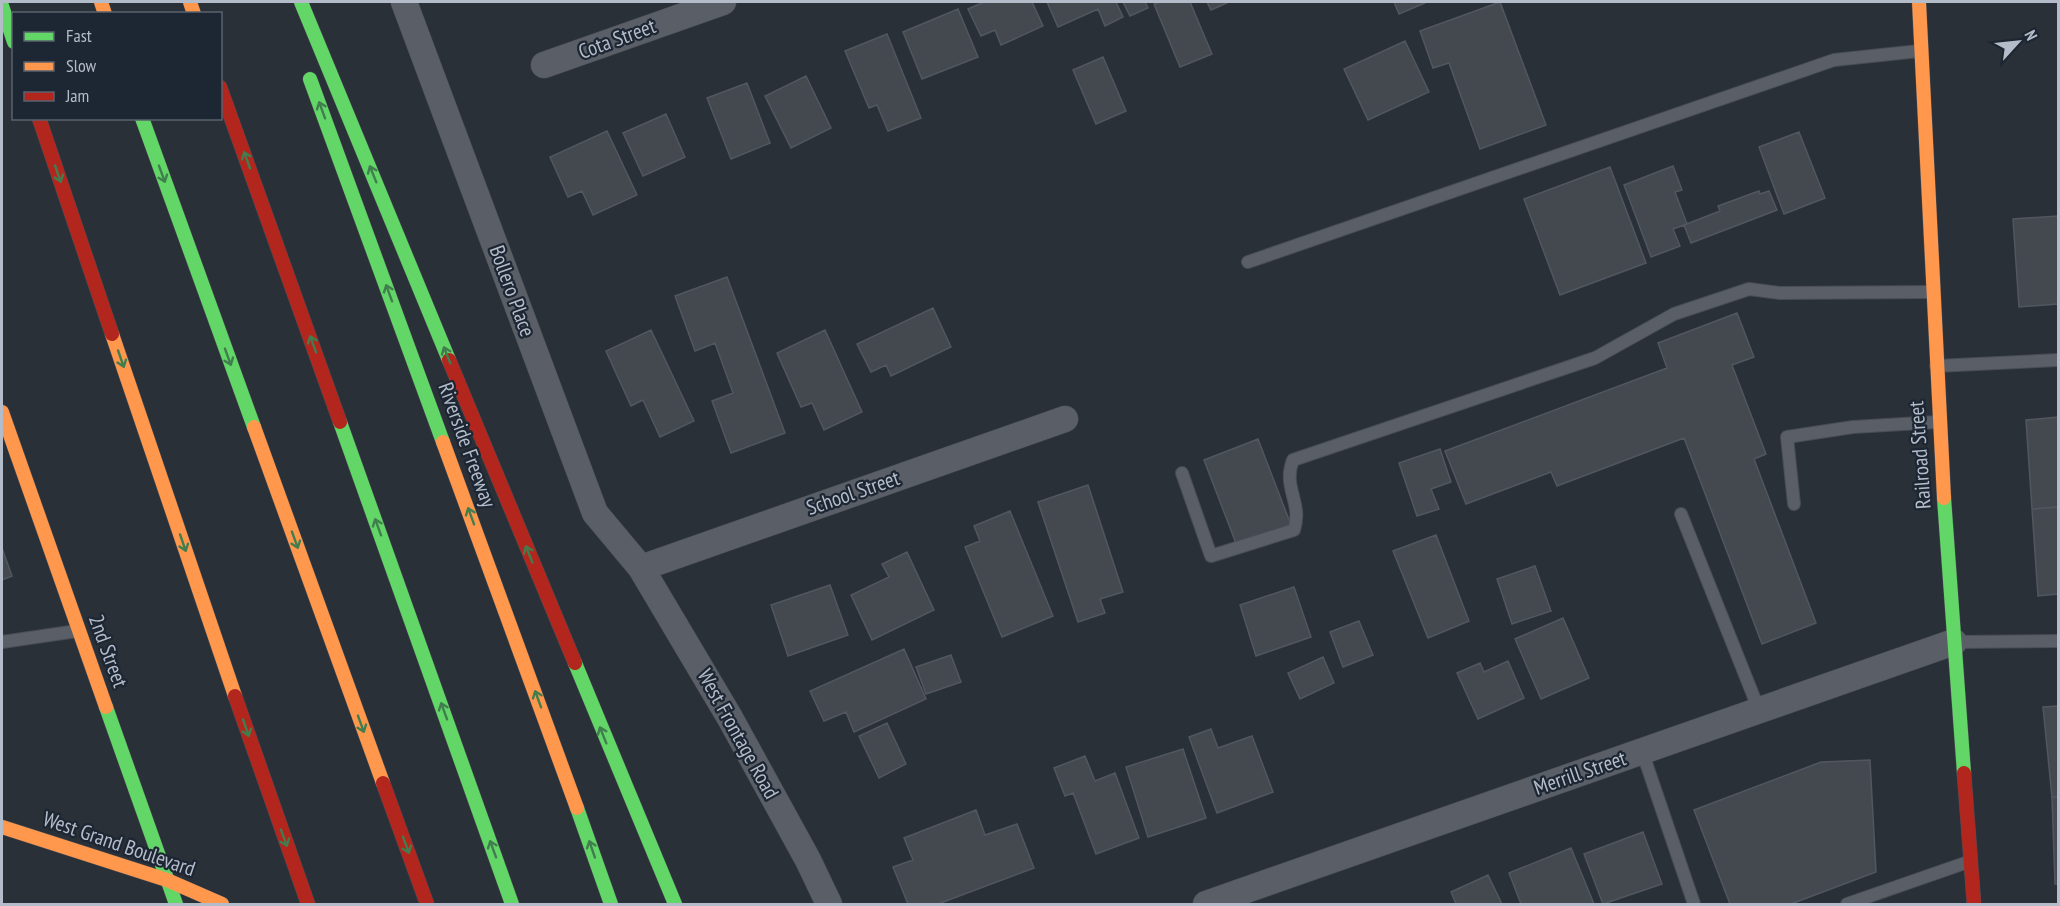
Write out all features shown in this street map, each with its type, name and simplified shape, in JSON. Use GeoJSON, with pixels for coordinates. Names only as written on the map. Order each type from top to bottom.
{"type":"FeatureCollection","features":[{"type":"Feature","properties":{"kind":"main road"},"geometry":{"type":"LineString","coordinates":[[301,2],[675,904]]}},
{"type":"Feature","properties":{"kind":"main road","name":"Railroad Street"},"geometry":{"type":"LineString","coordinates":[[1919,2],[1938,422],[1974,904]]}},
{"type":"Feature","properties":{"kind":"main road"},"geometry":{"type":"LineString","coordinates":[[2,6],[12,36]]}},
{"type":"Feature","properties":{"kind":"main road","name":"Riverside Freeway"},"geometry":{"type":"LineString","coordinates":[[306,69],[558,753],[611,904]]}},
{"type":"Feature","properties":{"kind":"main road"},"geometry":{"type":"LineString","coordinates":[[222,93],[512,904]]}},
{"type":"Feature","properties":{"kind":"main road"},"geometry":{"type":"LineString","coordinates":[[40,120],[264,783],[308,904]]}},
{"type":"Feature","properties":{"kind":"main road"},"geometry":{"type":"LineString","coordinates":[[143,120],[427,904]]}},
{"type":"Feature","properties":{"kind":"main road","name":"2nd Street"},"geometry":{"type":"LineString","coordinates":[[2,412],[16,467],[79,631],[176,904]]}},
{"type":"Feature","properties":{"kind":"main road","name":"West Grand Boulevard"},"geometry":{"type":"LineString","coordinates":[[2,827],[167,880],[222,904]]}},
{"type":"Feature","properties":{"kind":"street","name":"Bollero Place"},"geometry":{"type":"LineString","coordinates":[[404,2],[595,513],[641,568]]}},
{"type":"Feature","properties":{"kind":"street","name":"Cota Street"},"geometry":{"type":"LineString","coordinates":[[544,65],[723,2]]}},
{"type":"Feature","properties":{"kind":"street","name":"School Street"},"geometry":{"type":"LineString","coordinates":[[641,568],[1065,419]]}},
{"type":"Feature","properties":{"kind":"street","name":"West Frontage Road"},"geometry":{"type":"LineString","coordinates":[[641,568],[730,717],[829,904]]}},
{"type":"Feature","properties":{"kind":"street","name":"Merrill Street"},"geometry":{"type":"LineString","coordinates":[[1206,904],[1954,642]]}},
{"type":"Feature","properties":{"kind":"lane"},"geometry":{"type":"LineString","coordinates":[[1248,262],[1834,60],[1921,51]]}},
{"type":"Feature","properties":{"kind":"lane"},"geometry":{"type":"LineString","coordinates":[[1182,472],[1211,556],[1294,530],[1299,517],[1288,474],[1293,460],[1595,358],[1674,314],[1749,289],[1780,293],[1931,292]]}},
{"type":"Feature","properties":{"kind":"lane"},"geometry":{"type":"LineString","coordinates":[[1935,366],[2058,360]]}},
{"type":"Feature","properties":{"kind":"lane"},"geometry":{"type":"LineString","coordinates":[[1794,504],[1787,436],[1853,427],[1938,422]]}},
{"type":"Feature","properties":{"kind":"lane"},"geometry":{"type":"LineString","coordinates":[[1681,514],[1759,710]]}},
{"type":"Feature","properties":{"kind":"lane"},"geometry":{"type":"LineString","coordinates":[[2,642],[79,631]]}},
{"type":"Feature","properties":{"kind":"lane"},"geometry":{"type":"LineString","coordinates":[[1954,642],[2058,641]]}},
{"type":"Feature","properties":{"kind":"lane"},"geometry":{"type":"LineString","coordinates":[[1642,752],[1694,904]]}},
{"type":"Feature","properties":{"kind":"lane"},"geometry":{"type":"LineString","coordinates":[[1847,904],[1970,862]]}},
{"type":"Feature","properties":{"kind":"building"},"geometry":{"type":"Polygon","coordinates":[[[984,2],[1032,2],[1043,26],[1001,45],[995,30],[981,36],[968,9],[984,2]]]}},
{"type":"Feature","properties":{"kind":"building"},"geometry":{"type":"Polygon","coordinates":[[[1047,2],[1116,2],[1123,17],[1105,26],[1098,9],[1058,27],[1047,2]]]}},
{"type":"Feature","properties":{"kind":"building"},"geometry":{"type":"Polygon","coordinates":[[[1123,2],[1145,2],[1148,8],[1130,16],[1123,2]]]}},
{"type":"Feature","properties":{"kind":"building"},"geometry":{"type":"Polygon","coordinates":[[[1190,2],[1212,54],[1180,67],[1154,4],[1190,2]]]}},
{"type":"Feature","properties":{"kind":"building"},"geometry":{"type":"Polygon","coordinates":[[[1207,2],[1229,2],[1211,10],[1207,2]]]}},
{"type":"Feature","properties":{"kind":"building"},"geometry":{"type":"Polygon","coordinates":[[[1394,2],[1427,2],[1399,14],[1394,2]]]}},
{"type":"Feature","properties":{"kind":"building"},"geometry":{"type":"Polygon","coordinates":[[[1500,2],[1546,125],[1480,149],[1449,63],[1433,68],[1420,31],[1500,2]]]}},
{"type":"Feature","properties":{"kind":"building"},"geometry":{"type":"Polygon","coordinates":[[[958,9],[978,57],[922,79],[903,32],[958,9]]]}},
{"type":"Feature","properties":{"kind":"building"},"geometry":{"type":"Polygon","coordinates":[[[887,34],[921,118],[888,131],[877,105],[869,108],[845,51],[887,34]]]}},
{"type":"Feature","properties":{"kind":"building"},"geometry":{"type":"Polygon","coordinates":[[[1405,41],[1429,92],[1368,120],[1344,69],[1405,41]]]}},
{"type":"Feature","properties":{"kind":"building"},"geometry":{"type":"Polygon","coordinates":[[[1103,57],[1126,111],[1096,124],[1073,70],[1103,57]]]}},
{"type":"Feature","properties":{"kind":"building"},"geometry":{"type":"Polygon","coordinates":[[[806,76],[831,128],[791,148],[765,96],[806,76]]]}},
{"type":"Feature","properties":{"kind":"building"},"geometry":{"type":"Polygon","coordinates":[[[747,83],[770,143],[731,159],[707,98],[747,83]]]}},
{"type":"Feature","properties":{"kind":"building"},"geometry":{"type":"Polygon","coordinates":[[[666,114],[685,157],[643,176],[623,133],[666,114]]]}},
{"type":"Feature","properties":{"kind":"building"},"geometry":{"type":"Polygon","coordinates":[[[607,131],[637,195],[593,215],[582,191],[568,197],[550,157],[607,131]]]}},
{"type":"Feature","properties":{"kind":"building"},"geometry":{"type":"Polygon","coordinates":[[[1799,132],[1825,198],[1784,214],[1759,147],[1799,132]]]}},
{"type":"Feature","properties":{"kind":"building"},"geometry":{"type":"Polygon","coordinates":[[[1673,166],[1682,190],[1675,192],[1687,224],[1673,229],[1680,246],[1651,257],[1624,185],[1673,166]]]}},
{"type":"Feature","properties":{"kind":"building"},"geometry":{"type":"Polygon","coordinates":[[[1610,167],[1646,263],[1560,295],[1524,199],[1610,167]]]}},
{"type":"Feature","properties":{"kind":"building"},"geometry":{"type":"Polygon","coordinates":[[[1759,191],[1760,194],[1769,191],[1777,210],[1691,243],[1684,225],[1720,211],[1718,206],[1759,191]]]}},
{"type":"Feature","properties":{"kind":"building"},"geometry":{"type":"Polygon","coordinates":[[[2058,216],[2058,304],[2019,307],[2013,219],[2058,216]]]}},
{"type":"Feature","properties":{"kind":"building"},"geometry":{"type":"Polygon","coordinates":[[[727,277],[785,433],[731,453],[712,401],[733,393],[715,343],[695,351],[675,296],[727,277]]]}},
{"type":"Feature","properties":{"kind":"building"},"geometry":{"type":"Polygon","coordinates":[[[933,308],[951,347],[891,376],[886,365],[871,372],[857,344],[933,308]]]}},
{"type":"Feature","properties":{"kind":"building"},"geometry":{"type":"Polygon","coordinates":[[[1737,313],[1754,357],[1732,365],[1766,454],[1754,459],[1816,623],[1762,644],[1684,438],[1557,486],[1551,472],[1466,504],[1445,451],[1667,368],[1658,343],[1737,313]]]}},
{"type":"Feature","properties":{"kind":"building"},"geometry":{"type":"Polygon","coordinates":[[[651,330],[694,421],[660,437],[643,400],[631,406],[606,351],[651,330]]]}},
{"type":"Feature","properties":{"kind":"building"},"geometry":{"type":"Polygon","coordinates":[[[825,330],[862,412],[824,430],[812,403],[801,407],[777,353],[825,330]]]}},
{"type":"Feature","properties":{"kind":"building"},"geometry":{"type":"Polygon","coordinates":[[[2058,417],[2058,507],[2032,509],[2026,420],[2058,417]]]}},
{"type":"Feature","properties":{"kind":"building"},"geometry":{"type":"Polygon","coordinates":[[[1258,439],[1291,525],[1237,546],[1204,460],[1258,439]]]}},
{"type":"Feature","properties":{"kind":"building"},"geometry":{"type":"Polygon","coordinates":[[[1440,449],[1451,482],[1431,489],[1439,509],[1417,516],[1399,463],[1440,449]]]}},
{"type":"Feature","properties":{"kind":"building"},"geometry":{"type":"Polygon","coordinates":[[[1088,485],[1123,592],[1100,599],[1105,613],[1078,622],[1038,502],[1088,485]]]}},
{"type":"Feature","properties":{"kind":"building"},"geometry":{"type":"Polygon","coordinates":[[[2058,507],[2058,594],[2038,596],[2032,509],[2058,507]]]}},
{"type":"Feature","properties":{"kind":"building"},"geometry":{"type":"Polygon","coordinates":[[[1010,511],[1053,616],[1002,637],[965,547],[980,541],[974,526],[1010,511]]]}},
{"type":"Feature","properties":{"kind":"building"},"geometry":{"type":"Polygon","coordinates":[[[1436,535],[1469,621],[1428,638],[1393,551],[1436,535]]]}},
{"type":"Feature","properties":{"kind":"building"},"geometry":{"type":"Polygon","coordinates":[[[2,548],[12,576],[2,580],[2,548]]]}},
{"type":"Feature","properties":{"kind":"building"},"geometry":{"type":"Polygon","coordinates":[[[907,552],[934,610],[872,640],[851,595],[889,577],[882,564],[907,552]]]}},
{"type":"Feature","properties":{"kind":"building"},"geometry":{"type":"Polygon","coordinates":[[[1535,566],[1551,611],[1512,624],[1497,579],[1535,566]]]}},
{"type":"Feature","properties":{"kind":"building"},"geometry":{"type":"Polygon","coordinates":[[[830,585],[848,635],[788,656],[771,605],[830,585]]]}},
{"type":"Feature","properties":{"kind":"building"},"geometry":{"type":"Polygon","coordinates":[[[1294,587],[1311,637],[1256,656],[1240,605],[1294,587]]]}},
{"type":"Feature","properties":{"kind":"building"},"geometry":{"type":"Polygon","coordinates":[[[1563,618],[1589,678],[1541,699],[1515,639],[1563,618]]]}},
{"type":"Feature","properties":{"kind":"building"},"geometry":{"type":"Polygon","coordinates":[[[1359,621],[1373,655],[1343,667],[1330,632],[1359,621]]]}},
{"type":"Feature","properties":{"kind":"building"},"geometry":{"type":"Polygon","coordinates":[[[904,649],[926,699],[854,732],[846,712],[824,721],[810,691],[904,649]]]}},
{"type":"Feature","properties":{"kind":"building"},"geometry":{"type":"Polygon","coordinates":[[[951,655],[961,682],[926,694],[916,667],[951,655]]]}},
{"type":"Feature","properties":{"kind":"building"},"geometry":{"type":"Polygon","coordinates":[[[1323,657],[1334,683],[1300,699],[1288,673],[1323,657]]]}},
{"type":"Feature","properties":{"kind":"building"},"geometry":{"type":"Polygon","coordinates":[[[1508,661],[1524,698],[1478,719],[1457,673],[1480,663],[1484,672],[1508,661]]]}},
{"type":"Feature","properties":{"kind":"building"},"geometry":{"type":"Polygon","coordinates":[[[2058,706],[2058,797],[2052,797],[2043,707],[2058,706]]]}},
{"type":"Feature","properties":{"kind":"building"},"geometry":{"type":"Polygon","coordinates":[[[887,723],[906,764],[879,778],[859,736],[887,723]]]}},
{"type":"Feature","properties":{"kind":"building"},"geometry":{"type":"Polygon","coordinates":[[[1211,729],[1218,748],[1252,736],[1273,792],[1217,813],[1189,737],[1211,729]]]}},
{"type":"Feature","properties":{"kind":"building"},"geometry":{"type":"Polygon","coordinates":[[[1183,749],[1206,818],[1148,837],[1126,767],[1183,749]]]}},
{"type":"Feature","properties":{"kind":"building"},"geometry":{"type":"Polygon","coordinates":[[[1085,756],[1095,781],[1115,773],[1139,838],[1096,854],[1073,793],[1065,796],[1054,768],[1085,756]]]}},
{"type":"Feature","properties":{"kind":"building"},"geometry":{"type":"Polygon","coordinates":[[[1870,760],[1876,872],[1791,904],[1730,904],[1694,810],[1821,762],[1870,760]]]}},
{"type":"Feature","properties":{"kind":"building"},"geometry":{"type":"Polygon","coordinates":[[[2052,797],[2058,797],[2058,884],[2055,884],[2052,797]]]}},
{"type":"Feature","properties":{"kind":"building"},"geometry":{"type":"Polygon","coordinates":[[[976,810],[985,835],[1017,824],[1034,868],[938,904],[908,904],[893,867],[913,860],[904,838],[976,810]]]}},
{"type":"Feature","properties":{"kind":"building"},"geometry":{"type":"Polygon","coordinates":[[[1643,832],[1662,884],[1603,904],[1584,854],[1643,832]]]}},
{"type":"Feature","properties":{"kind":"building"},"geometry":{"type":"Polygon","coordinates":[[[1571,848],[1594,904],[1521,904],[1509,873],[1571,848]]]}},
{"type":"Feature","properties":{"kind":"building"},"geometry":{"type":"Polygon","coordinates":[[[1488,875],[1502,904],[1456,904],[1451,892],[1488,875]]]}},
{"type":"Feature","properties":{"kind":"traffic: fast"},"geometry":{"type":"LineString","coordinates":[[301,2],[449,360]]}},
{"type":"Feature","properties":{"kind":"traffic: fast"},"geometry":{"type":"LineString","coordinates":[[2,6],[12,36]]}},
{"type":"Feature","properties":{"kind":"traffic: fast"},"geometry":{"type":"LineString","coordinates":[[310,79],[443,442]]}},
{"type":"Feature","properties":{"kind":"traffic: fast"},"geometry":{"type":"LineString","coordinates":[[143,120],[254,427]]}},
{"type":"Feature","properties":{"kind":"traffic: fast"},"geometry":{"type":"LineString","coordinates":[[340,422],[512,904]]}},
{"type":"Feature","properties":{"kind":"traffic: fast"},"geometry":{"type":"LineString","coordinates":[[1944,498],[1964,773]]}},
{"type":"Feature","properties":{"kind":"traffic: fast"},"geometry":{"type":"LineString","coordinates":[[575,663],[675,904]]}},
{"type":"Feature","properties":{"kind":"traffic: fast"},"geometry":{"type":"LineString","coordinates":[[106,707],[176,904]]}},
{"type":"Feature","properties":{"kind":"traffic: fast"},"geometry":{"type":"LineString","coordinates":[[577,808],[611,904]]}},
{"type":"Feature","properties":{"kind":"traffic: slow"},"geometry":{"type":"LineString","coordinates":[[101,2],[104,12]]}},
{"type":"Feature","properties":{"kind":"traffic: slow"},"geometry":{"type":"LineString","coordinates":[[190,2],[193,12]]}},
{"type":"Feature","properties":{"kind":"traffic: slow"},"geometry":{"type":"LineString","coordinates":[[1919,2],[1944,498]]}},
{"type":"Feature","properties":{"kind":"traffic: slow"},"geometry":{"type":"LineString","coordinates":[[112,334],[235,696]]}},
{"type":"Feature","properties":{"kind":"traffic: slow"},"geometry":{"type":"LineString","coordinates":[[2,412],[106,707]]}},
{"type":"Feature","properties":{"kind":"traffic: slow"},"geometry":{"type":"LineString","coordinates":[[254,427],[383,783]]}},
{"type":"Feature","properties":{"kind":"traffic: slow"},"geometry":{"type":"LineString","coordinates":[[443,442],[577,808]]}},
{"type":"Feature","properties":{"kind":"traffic: slow"},"geometry":{"type":"LineString","coordinates":[[2,827],[167,880],[222,904]]}},
{"type":"Feature","properties":{"kind":"traffic: jam"},"geometry":{"type":"LineString","coordinates":[[222,93],[340,422]]}},
{"type":"Feature","properties":{"kind":"traffic: jam"},"geometry":{"type":"LineString","coordinates":[[40,120],[112,334]]}},
{"type":"Feature","properties":{"kind":"traffic: jam"},"geometry":{"type":"LineString","coordinates":[[449,360],[575,663]]}},
{"type":"Feature","properties":{"kind":"traffic: jam"},"geometry":{"type":"LineString","coordinates":[[235,696],[308,904]]}},
{"type":"Feature","properties":{"kind":"traffic: jam"},"geometry":{"type":"LineString","coordinates":[[1964,773],[1974,904]]}},
{"type":"Feature","properties":{"kind":"traffic: jam"},"geometry":{"type":"LineString","coordinates":[[383,783],[427,904]]}}]}
